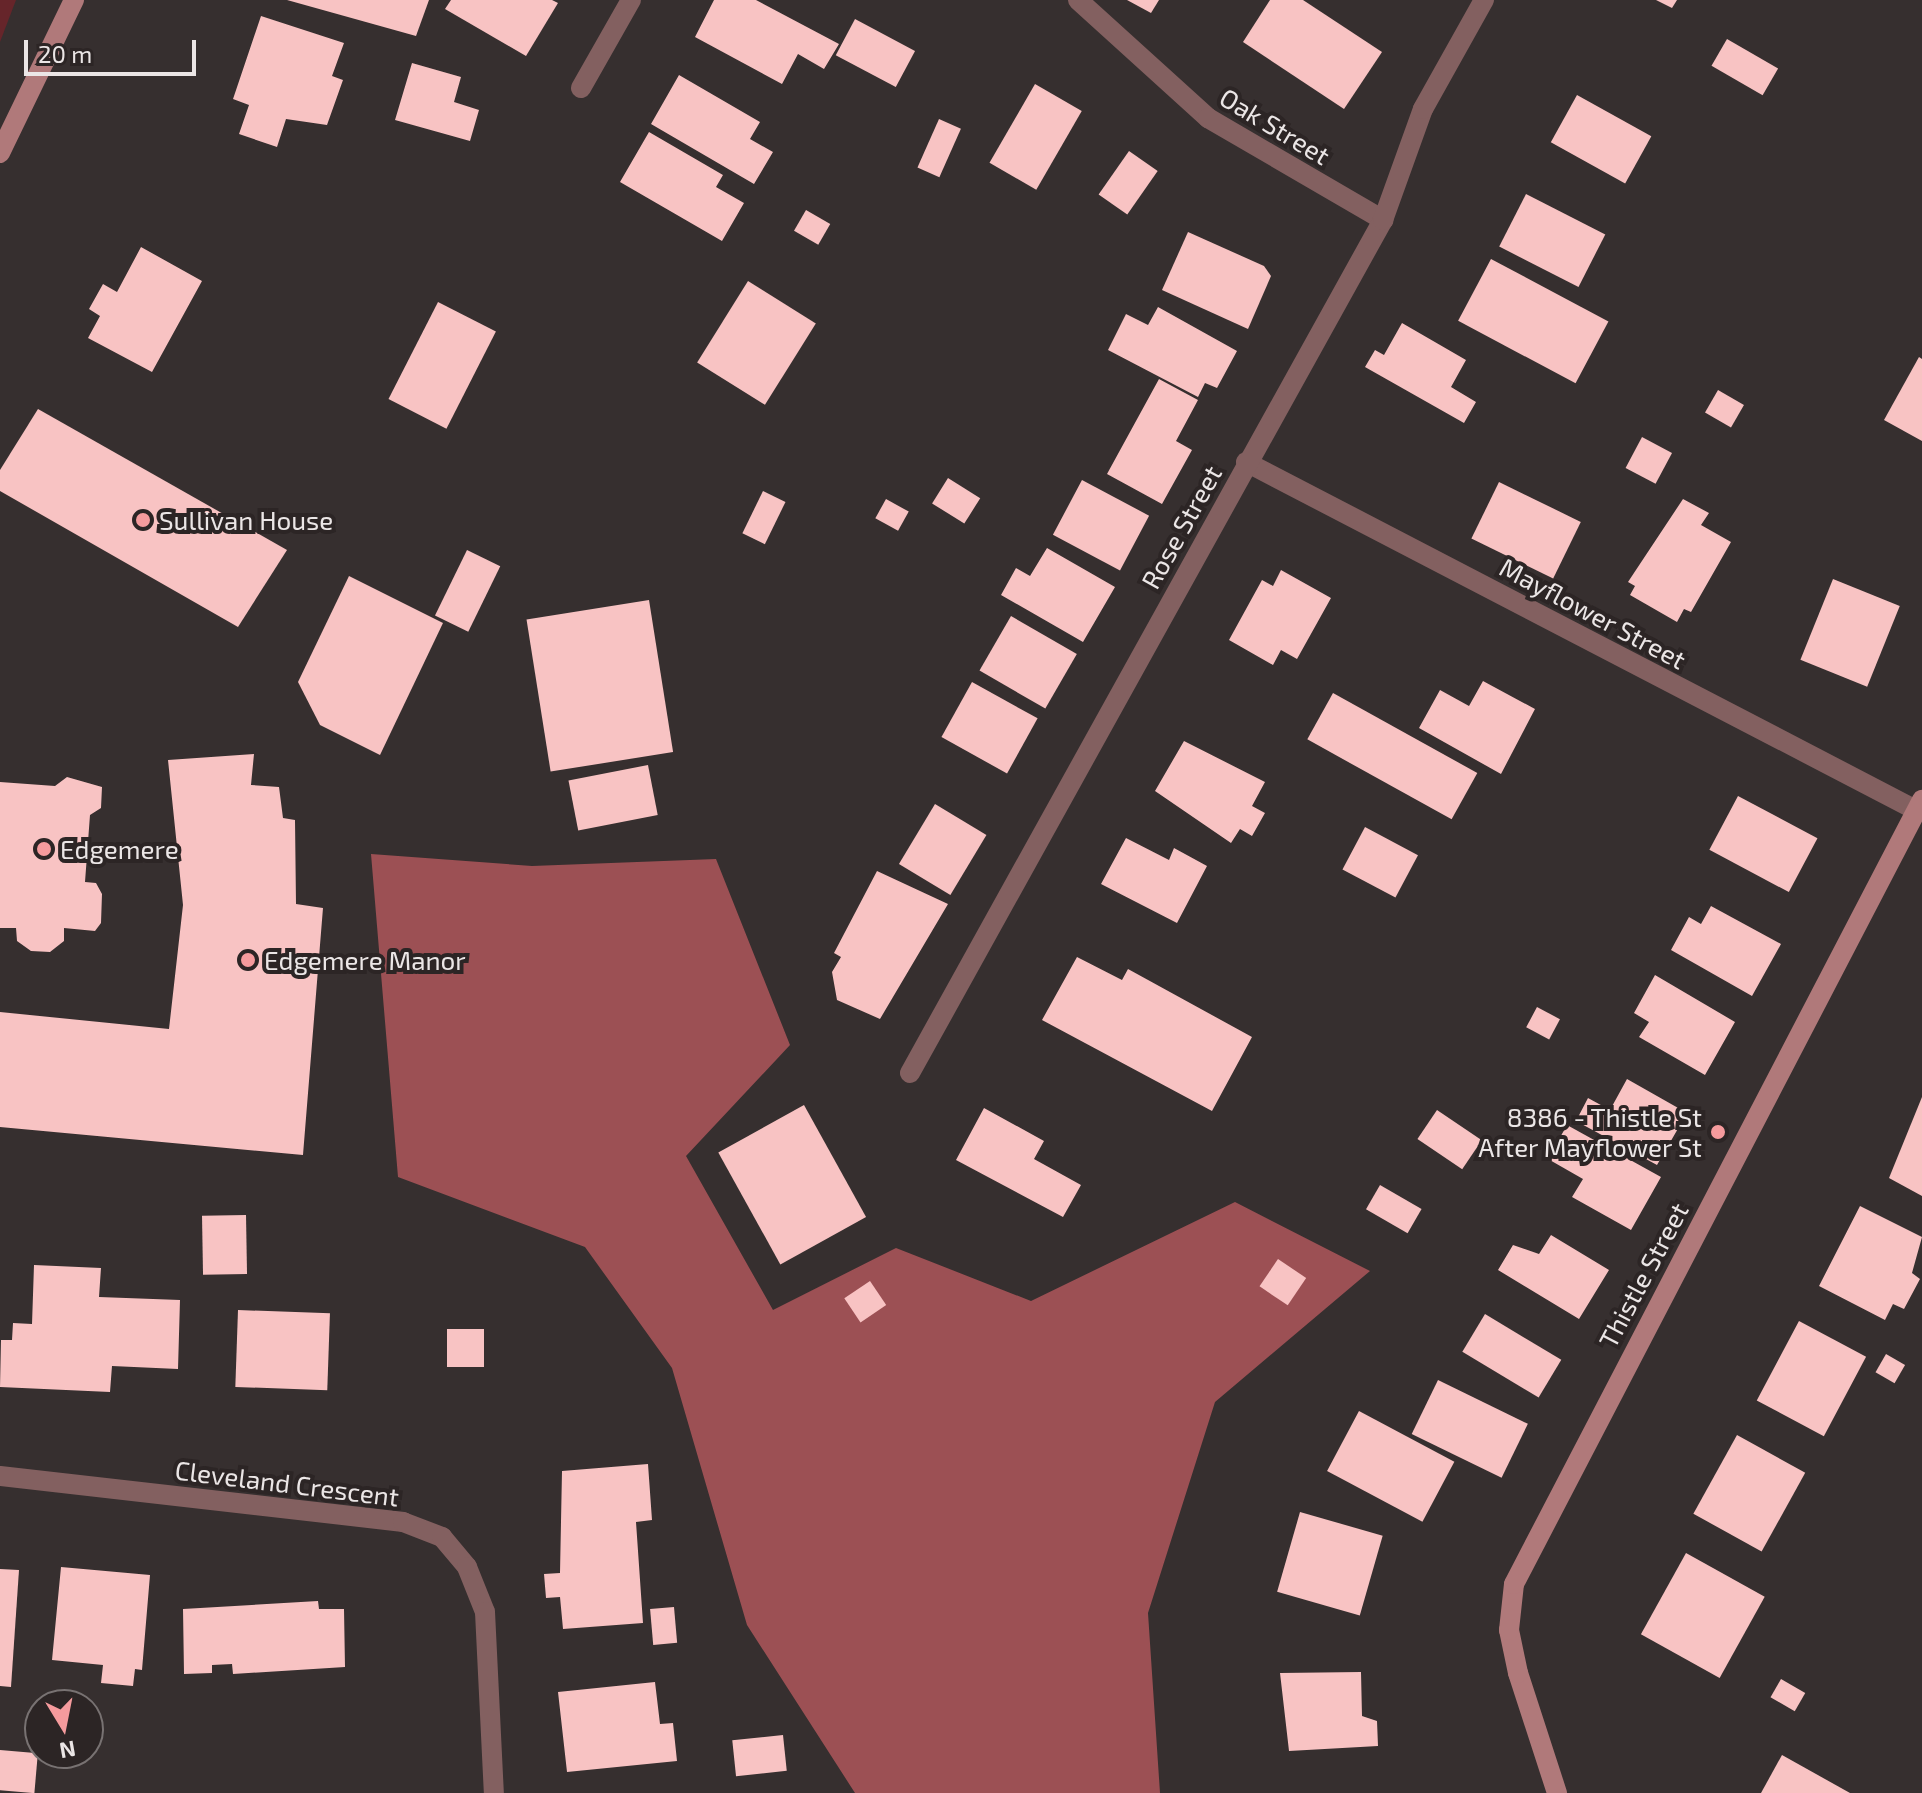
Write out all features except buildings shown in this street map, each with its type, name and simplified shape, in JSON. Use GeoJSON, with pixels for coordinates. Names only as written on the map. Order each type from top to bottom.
{"type":"FeatureCollection","features":[{"type":"Feature","properties":{"kind":"street"},"geometry":{"type":"LineString","coordinates":[[0,153],[74,0]]}},
{"type":"Feature","properties":{"kind":"street"},"geometry":{"type":"LineString","coordinates":[[581,88],[631,0]]}},
{"type":"Feature","properties":{"kind":"street","name":"Oak Street"},"geometry":{"type":"LineString","coordinates":[[1078,0],[1208,118],[1383,220]]}},
{"type":"Feature","properties":{"kind":"street","name":"Rose Street"},"geometry":{"type":"LineString","coordinates":[[910,1073],[1246,462],[1383,220],[1423,109],[1484,0]]}},
{"type":"Feature","properties":{"kind":"street","name":"Mayflower Street"},"geometry":{"type":"LineString","coordinates":[[1246,462],[1919,805]]}},
{"type":"Feature","properties":{"kind":"street","name":"Thistle Street"},"geometry":{"type":"LineString","coordinates":[[1557,1793],[1518,1673],[1509,1630],[1514,1584],[1919,805]]}},
{"type":"Feature","properties":{"kind":"street","name":"Cleveland Crescent"},"geometry":{"type":"LineString","coordinates":[[0,1476],[403,1522],[442,1537],[467,1567],[485,1612],[494,1793]]}},
{"type":"Feature","properties":{"kind":"shaded area"},"geometry":{"type":"Polygon","coordinates":[[[0,0],[16,0],[0,42],[0,0]]]}},
{"type":"Feature","properties":{"kind":"shaded area"},"geometry":{"type":"Polygon","coordinates":[[[371,854],[532,866],[716,859],[790,1045],[686,1156],[773,1310],[896,1248],[1031,1301],[1235,1202],[1370,1271],[1215,1402],[1148,1613],[1160,1793],[855,1793],[747,1625],[672,1368],[585,1247],[398,1177],[371,854]]]}},
{"type":"Feature","properties":{"kind":"place","name":"Sullivan House"},"geometry":{"type":"Point","coordinates":[143,520]}},
{"type":"Feature","properties":{"kind":"place","name":"Edgemere"},"geometry":{"type":"Point","coordinates":[44,849]}},
{"type":"Feature","properties":{"kind":"place","name":"Edgemere Manor"},"geometry":{"type":"Point","coordinates":[248,960]}},
{"type":"Feature","properties":{"kind":"place","name":"8386 - Thistle St After Mayflower St"},"geometry":{"type":"Point","coordinates":[1718,1132]}}]}
